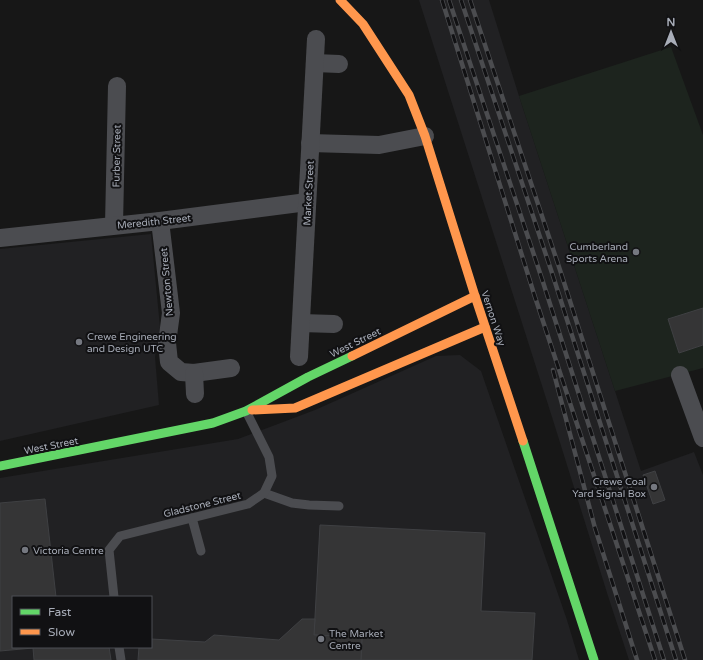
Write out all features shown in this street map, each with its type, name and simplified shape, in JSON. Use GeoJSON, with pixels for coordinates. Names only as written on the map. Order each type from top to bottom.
{"type":"FeatureCollection","features":[{"type":"Feature","properties":{"kind":"main road","name":"Vernon Way"},"geometry":{"type":"LineString","coordinates":[[340,0],[363,24],[409,95],[425,136],[475,296],[594,660]]}},
{"type":"Feature","properties":{"kind":"main road","name":"West Street"},"geometry":{"type":"LineString","coordinates":[[0,466],[213,423],[246,411],[308,377],[475,296]]}},
{"type":"Feature","properties":{"kind":"main road","name":"West Street"},"geometry":{"type":"LineString","coordinates":[[246,411],[295,408],[485,327]]}},
{"type":"Feature","properties":{"kind":"street","name":"Market Street"},"geometry":{"type":"LineString","coordinates":[[299,356],[316,39]]}},
{"type":"Feature","properties":{"kind":"street"},"geometry":{"type":"LineString","coordinates":[[314,63],[338,64]]}},
{"type":"Feature","properties":{"kind":"street","name":"Furber Street"},"geometry":{"type":"LineString","coordinates":[[114,225],[117,86]]}},
{"type":"Feature","properties":{"kind":"street"},"geometry":{"type":"LineString","coordinates":[[310,143],[379,145],[425,136]]}},
{"type":"Feature","properties":{"kind":"street","name":"Meredith Street"},"geometry":{"type":"LineString","coordinates":[[0,238],[160,221],[307,202]]}},
{"type":"Feature","properties":{"kind":"street","name":"Newton Street"},"geometry":{"type":"LineString","coordinates":[[160,221],[171,313],[167,343],[169,362],[181,372],[194,373],[231,368]]}},
{"type":"Feature","properties":{"kind":"street"},"geometry":{"type":"LineString","coordinates":[[301,323],[334,324]]}},
{"type":"Feature","properties":{"kind":"street"},"geometry":{"type":"LineString","coordinates":[[194,373],[195,394]]}},
{"type":"Feature","properties":{"kind":"street"},"geometry":{"type":"LineString","coordinates":[[680,375],[703,438]]}},
{"type":"Feature","properties":{"kind":"lane"},"geometry":{"type":"LineString","coordinates":[[246,411],[269,457],[272,476],[264,493],[292,503],[339,506]]}},
{"type":"Feature","properties":{"kind":"lane","name":"Gladstone Street"},"geometry":{"type":"LineString","coordinates":[[114,596],[109,550],[120,536],[248,504],[264,493]]}},
{"type":"Feature","properties":{"kind":"lane"},"geometry":{"type":"LineString","coordinates":[[192,518],[201,551]]}},
{"type":"Feature","properties":{"kind":"lane"},"geometry":{"type":"LineString","coordinates":[[119,648],[121,660]]}},
{"type":"Feature","properties":{"kind":"shaded area"},"geometry":{"type":"Polygon","coordinates":[[[419,0],[489,0],[641,471],[694,452],[703,475],[703,660],[629,660],[419,0]]]}},
{"type":"Feature","properties":{"kind":"shaded area","name":"Cumberland Sports Arena"},"geometry":{"type":"Polygon","coordinates":[[[671,47],[703,135],[703,368],[615,391],[519,96],[671,47]]]}},
{"type":"Feature","properties":{"kind":"shaded area","name":"Crewe Engineering and Design UTC"},"geometry":{"type":"Polygon","coordinates":[[[151,234],[160,327],[155,357],[159,405],[0,441],[0,249],[151,234]]]}},
{"type":"Feature","properties":{"kind":"shaded area"},"geometry":{"type":"Polygon","coordinates":[[[460,355],[481,371],[567,620],[579,660],[0,660],[0,478],[238,439],[315,410],[436,356],[460,355]]]}},
{"type":"Feature","properties":{"kind":"building"},"geometry":{"type":"Polygon","coordinates":[[[703,308],[703,345],[679,353],[668,319],[703,308]]]}},
{"type":"Feature","properties":{"kind":"building","name":"Crewe Coal Yard Signal Box"},"geometry":{"type":"Polygon","coordinates":[[[655,471],[665,500],[653,504],[643,475],[655,471]]]}},
{"type":"Feature","properties":{"kind":"building","name":"Victoria Centre"},"geometry":{"type":"Polygon","coordinates":[[[45,499],[56,596],[12,596],[12,648],[33,648],[0,651],[0,503],[45,499]]]}},
{"type":"Feature","properties":{"kind":"building"},"geometry":{"type":"Polygon","coordinates":[[[320,525],[485,533],[481,611],[535,613],[532,660],[361,660],[362,637],[314,635],[320,525]]]}},
{"type":"Feature","properties":{"kind":"building","name":"The Market Centre"},"geometry":{"type":"Polygon","coordinates":[[[302,619],[315,619],[314,635],[362,637],[361,660],[138,660],[139,648],[152,648],[152,639],[205,642],[214,635],[279,640],[302,619]]]}},
{"type":"Feature","properties":{"kind":"building","name":"Victoria Centre"},"geometry":{"type":"Polygon","coordinates":[[[33,648],[109,648],[111,660],[34,660],[33,648]]]}},
{"type":"Feature","properties":{"kind":"railway"},"geometry":{"type":"LineString","coordinates":[[442,0],[535,297],[655,660]]}},
{"type":"Feature","properties":{"kind":"railway"},"geometry":{"type":"LineString","coordinates":[[449,0],[542,279],[664,660]]}},
{"type":"Feature","properties":{"kind":"railway"},"geometry":{"type":"LineString","coordinates":[[461,0],[553,276],[676,660]]}},
{"type":"Feature","properties":{"kind":"railway"},"geometry":{"type":"LineString","coordinates":[[470,0],[561,273],[685,660]]}},
{"type":"Feature","properties":{"kind":"railway"},"geometry":{"type":"LineString","coordinates":[[553,370],[595,528],[637,660]]}},
{"type":"Feature","properties":{"kind":"traffic: fast"},"geometry":{"type":"LineString","coordinates":[[0,466],[213,423],[246,411],[308,377],[352,356]]}},
{"type":"Feature","properties":{"kind":"traffic: fast"},"geometry":{"type":"LineString","coordinates":[[523,441],[594,660]]}},
{"type":"Feature","properties":{"kind":"traffic: slow"},"geometry":{"type":"LineString","coordinates":[[340,0],[363,24],[409,95],[425,136],[475,296]]}},
{"type":"Feature","properties":{"kind":"traffic: slow"},"geometry":{"type":"LineString","coordinates":[[352,356],[475,296],[523,441]]}},
{"type":"Feature","properties":{"kind":"traffic: slow"},"geometry":{"type":"LineString","coordinates":[[252,410],[295,408],[485,327]]}},
{"type":"Feature","properties":{"kind":"place","name":"Cumberland Sports Arena"},"geometry":{"type":"Point","coordinates":[636,252]}},
{"type":"Feature","properties":{"kind":"place","name":"Crewe Engineering and Design UTC"},"geometry":{"type":"Point","coordinates":[79,342]}},
{"type":"Feature","properties":{"kind":"place","name":"Crewe Coal Yard Signal Box"},"geometry":{"type":"Point","coordinates":[654,487]}},
{"type":"Feature","properties":{"kind":"place","name":"Victoria Centre"},"geometry":{"type":"Point","coordinates":[25,550]}},
{"type":"Feature","properties":{"kind":"place","name":"The Market Centre"},"geometry":{"type":"Point","coordinates":[321,639]}}]}
